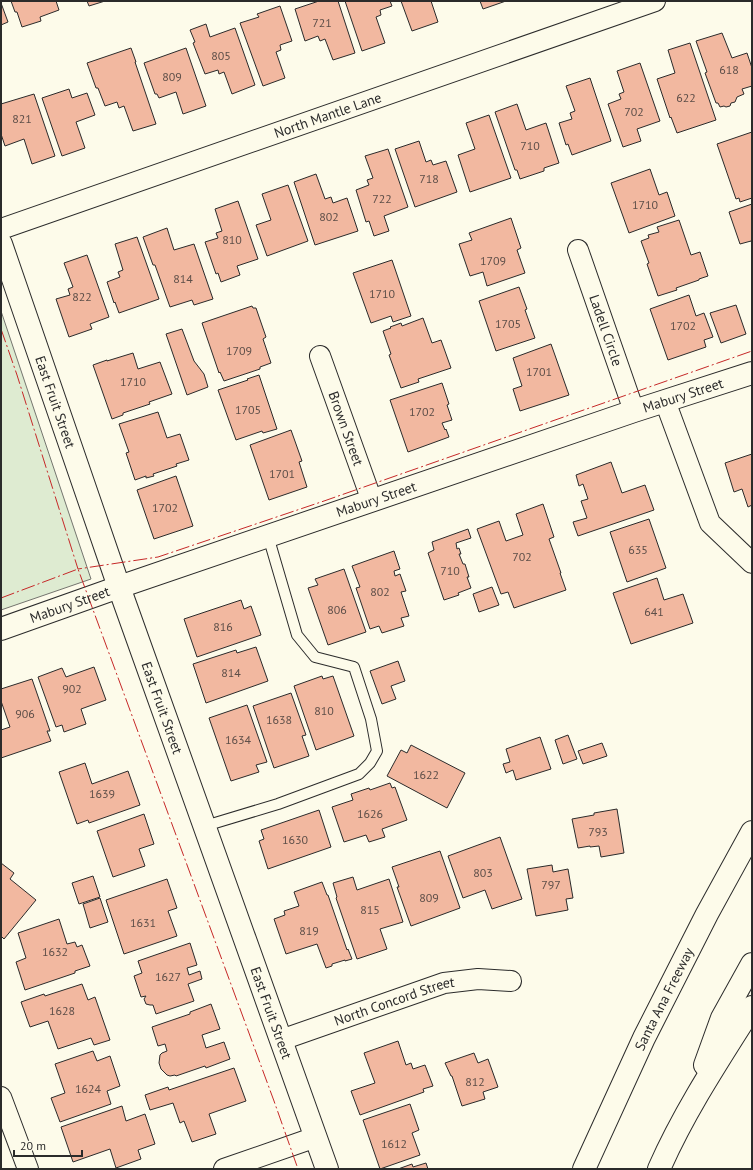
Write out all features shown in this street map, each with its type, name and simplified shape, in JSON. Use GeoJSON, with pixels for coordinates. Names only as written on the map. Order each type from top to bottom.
{"type":"FeatureCollection","features":[{"type":"Feature","properties":{"kind":"main road","name":"East Fruit Street"},"geometry":{"type":"LineString","coordinates":[[1,244],[119,587],[327,1169]]}},
{"type":"Feature","properties":{"kind":"main road","name":"Mabury Street"},"geometry":{"type":"LineString","coordinates":[[1,629],[119,587],[634,411],[752,373]]}},
{"type":"Feature","properties":{"kind":"main road","name":"Santa Ana Freeway"},"geometry":{"type":"LineString","coordinates":[[584,1169],[644,1038],[707,914],[752,832]]}},
{"type":"Feature","properties":{"kind":"main road"},"geometry":{"type":"LineString","coordinates":[[688,1112],[722,1018],[752,964]]}},
{"type":"Feature","properties":{"kind":"main road"},"geometry":{"type":"LineString","coordinates":[[659,1169],[688,1112],[752,1007]]}},
{"type":"Feature","properties":{"kind":"street","name":"North Mantle Lane"},"geometry":{"type":"LineString","coordinates":[[1,229],[655,1]]}},
{"type":"Feature","properties":{"kind":"street","name":"Ladell Circle"},"geometry":{"type":"LineString","coordinates":[[578,250],[634,411]]}},
{"type":"Feature","properties":{"kind":"street","name":"Brown Street"},"geometry":{"type":"LineString","coordinates":[[320,356],[372,501]]}},
{"type":"Feature","properties":{"kind":"street"},"geometry":{"type":"LineString","coordinates":[[665,401],[710,522],[752,563]]}},
{"type":"Feature","properties":{"kind":"street","name":"North Concord Street"},"geometry":{"type":"LineString","coordinates":[[281,1040],[444,983],[478,979],[511,981]]}},
{"type":"Feature","properties":{"kind":"street"},"geometry":{"type":"LineString","coordinates":[[1,1097],[28,1169]]}},
{"type":"Feature","properties":{"kind":"street"},"geometry":{"type":"LineString","coordinates":[[224,1169],[316,1137]]}},
{"type":"Feature","properties":{"kind":"lane"},"geometry":{"type":"LineString","coordinates":[[205,826],[278,804],[360,774],[370,763],[377,751],[370,719],[354,667],[315,657],[297,635],[268,536]]}},
{"type":"Feature","properties":{"kind":"green space"},"geometry":{"type":"Polygon","coordinates":[[[1,311],[91,579],[1,610],[1,311]]]}},
{"type":"Feature","properties":{"kind":"building"},"geometry":{"type":"Polygon","coordinates":[[[11,1],[56,1],[59,10],[40,17],[41,21],[22,27],[17,12],[15,12],[11,1]]]}},
{"type":"Feature","properties":{"kind":"building"},"geometry":{"type":"Polygon","coordinates":[[[87,1],[105,1],[89,6],[87,1]]]}},
{"type":"Feature","properties":{"kind":"building"},"geometry":{"type":"Polygon","coordinates":[[[319,1],[338,1],[355,53],[333,60],[325,39],[320,41],[318,36],[305,41],[295,9],[319,1]]]}},
{"type":"Feature","properties":{"kind":"building"},"geometry":{"type":"Polygon","coordinates":[[[345,1],[390,1],[392,6],[380,10],[381,15],[376,17],[385,43],[362,51],[345,1]]]}},
{"type":"Feature","properties":{"kind":"building"},"geometry":{"type":"Polygon","coordinates":[[[401,1],[431,1],[438,22],[412,31],[401,1]]]}},
{"type":"Feature","properties":{"kind":"building"},"geometry":{"type":"Polygon","coordinates":[[[480,1],[506,1],[483,9],[480,1]]]}},
{"type":"Feature","properties":{"kind":"building"},"geometry":{"type":"Polygon","coordinates":[[[1,3],[8,22],[1,25],[1,3]]]}},
{"type":"Feature","properties":{"kind":"building"},"geometry":{"type":"Polygon","coordinates":[[[280,6],[292,41],[280,45],[281,50],[276,52],[285,78],[263,86],[240,23],[259,17],[257,14],[280,6]]]}},
{"type":"Feature","properties":{"kind":"building"},"geometry":{"type":"Polygon","coordinates":[[[206,24],[210,37],[235,28],[255,85],[232,94],[224,72],[219,74],[218,70],[205,74],[193,43],[195,42],[190,30],[206,24]]]}},
{"type":"Feature","properties":{"kind":"building"},"geometry":{"type":"Polygon","coordinates":[[[722,33],[732,58],[747,53],[752,68],[752,86],[742,89],[744,94],[737,97],[735,102],[726,107],[720,107],[718,103],[716,103],[705,73],[707,72],[696,41],[722,33]]]}},
{"type":"Feature","properties":{"kind":"building"},"geometry":{"type":"Polygon","coordinates":[[[690,43],[716,120],[677,133],[671,117],[670,118],[657,79],[675,73],[668,50],[690,43]]]}},
{"type":"Feature","properties":{"kind":"building"},"geometry":{"type":"Polygon","coordinates":[[[131,48],[156,124],[133,131],[124,106],[119,108],[117,102],[105,106],[98,88],[96,88],[87,63],[131,48]]]}},
{"type":"Feature","properties":{"kind":"building"},"geometry":{"type":"Polygon","coordinates":[[[186,48],[206,106],[183,114],[176,92],[159,98],[157,94],[155,94],[144,63],[186,48]]]}},
{"type":"Feature","properties":{"kind":"building"},"geometry":{"type":"Polygon","coordinates":[[[640,63],[660,121],[637,129],[641,141],[623,147],[608,104],[621,99],[619,94],[624,92],[617,71],[640,63]]]}},
{"type":"Feature","properties":{"kind":"building"},"geometry":{"type":"Polygon","coordinates":[[[590,78],[611,141],[572,155],[568,144],[566,145],[559,123],[572,119],[570,113],[575,111],[566,86],[590,78]]]}},
{"type":"Feature","properties":{"kind":"building"},"geometry":{"type":"Polygon","coordinates":[[[69,89],[72,98],[87,93],[95,115],[76,122],[85,148],[62,156],[42,98],[69,89]]]}},
{"type":"Feature","properties":{"kind":"building"},"geometry":{"type":"Polygon","coordinates":[[[34,94],[55,156],[32,164],[24,139],[5,146],[1,134],[1,104],[34,94]]]}},
{"type":"Feature","properties":{"kind":"building"},"geometry":{"type":"Polygon","coordinates":[[[517,104],[526,130],[546,123],[559,163],[544,168],[544,171],[520,179],[517,170],[515,170],[495,112],[517,104]]]}},
{"type":"Feature","properties":{"kind":"building"},"geometry":{"type":"Polygon","coordinates":[[[489,115],[511,178],[470,192],[458,155],[475,149],[466,123],[489,115]]]}},
{"type":"Feature","properties":{"kind":"building"},"geometry":{"type":"Polygon","coordinates":[[[752,132],[752,198],[740,202],[739,198],[736,199],[717,144],[752,132]]]}},
{"type":"Feature","properties":{"kind":"building"},"geometry":{"type":"Polygon","coordinates":[[[419,141],[426,162],[431,160],[433,165],[446,161],[457,192],[415,207],[395,149],[419,141]]]}},
{"type":"Feature","properties":{"kind":"building"},"geometry":{"type":"Polygon","coordinates":[[[388,149],[408,207],[384,216],[389,231],[374,236],[369,221],[366,222],[356,190],[369,185],[367,180],[373,178],[365,156],[388,149]]]}},
{"type":"Feature","properties":{"kind":"building"},"geometry":{"type":"Polygon","coordinates":[[[650,169],[659,195],[667,192],[675,216],[629,233],[611,183],[650,169]]]}},
{"type":"Feature","properties":{"kind":"building"},"geometry":{"type":"Polygon","coordinates":[[[316,174],[325,199],[331,197],[333,203],[347,198],[358,231],[315,245],[294,182],[316,174]]]}},
{"type":"Feature","properties":{"kind":"building"},"geometry":{"type":"Polygon","coordinates":[[[288,185],[308,241],[267,256],[256,225],[271,220],[262,194],[288,185]]]}},
{"type":"Feature","properties":{"kind":"building"},"geometry":{"type":"Polygon","coordinates":[[[238,201],[258,259],[237,266],[240,275],[221,282],[218,273],[216,274],[205,242],[218,238],[216,233],[222,231],[215,209],[238,201]]]}},
{"type":"Feature","properties":{"kind":"building"},"geometry":{"type":"Polygon","coordinates":[[[752,204],[752,243],[751,241],[740,244],[729,212],[752,204]]]}},
{"type":"Feature","properties":{"kind":"building"},"geometry":{"type":"Polygon","coordinates":[[[511,218],[521,248],[517,250],[525,273],[487,286],[483,272],[470,276],[459,244],[472,240],[469,233],[511,218]]]}},
{"type":"Feature","properties":{"kind":"building"},"geometry":{"type":"Polygon","coordinates":[[[679,220],[691,255],[700,252],[708,276],[676,288],[677,290],[658,296],[641,241],[649,238],[648,235],[659,232],[657,227],[679,220]]]}},
{"type":"Feature","properties":{"kind":"building"},"geometry":{"type":"Polygon","coordinates":[[[167,228],[174,250],[194,244],[213,299],[194,305],[192,300],[170,307],[143,237],[167,228]]]}},
{"type":"Feature","properties":{"kind":"building"},"geometry":{"type":"Polygon","coordinates":[[[137,237],[159,299],[119,313],[107,282],[120,277],[118,272],[123,270],[115,244],[137,237]]]}},
{"type":"Feature","properties":{"kind":"building"},"geometry":{"type":"Polygon","coordinates":[[[87,255],[109,317],[90,324],[92,329],[69,337],[56,299],[70,295],[68,289],[73,287],[64,263],[87,255]]]}},
{"type":"Feature","properties":{"kind":"building"},"geometry":{"type":"Polygon","coordinates":[[[392,260],[411,316],[393,322],[391,316],[371,323],[353,273],[392,260]]]}},
{"type":"Feature","properties":{"kind":"building"},"geometry":{"type":"Polygon","coordinates":[[[519,287],[535,338],[496,351],[479,301],[519,287]]]}},
{"type":"Feature","properties":{"kind":"building"},"geometry":{"type":"Polygon","coordinates":[[[689,295],[696,316],[704,313],[713,337],[704,340],[706,347],[668,360],[650,309],[689,295]]]}},
{"type":"Feature","properties":{"kind":"building"},"geometry":{"type":"Polygon","coordinates":[[[736,305],[746,334],[721,343],[710,313],[736,305]]]}},
{"type":"Feature","properties":{"kind":"building"},"geometry":{"type":"Polygon","coordinates":[[[252,306],[253,308],[256,308],[266,337],[263,339],[271,363],[260,367],[260,369],[224,381],[220,372],[219,373],[202,323],[252,306]]]}},
{"type":"Feature","properties":{"kind":"building"},"geometry":{"type":"Polygon","coordinates":[[[423,318],[432,343],[441,340],[451,368],[418,379],[419,382],[401,388],[389,355],[391,354],[383,331],[401,323],[402,326],[423,318]]]}},
{"type":"Feature","properties":{"kind":"building"},"geometry":{"type":"Polygon","coordinates":[[[182,329],[194,361],[204,374],[208,387],[187,395],[166,334],[182,329]]]}},
{"type":"Feature","properties":{"kind":"building"},"geometry":{"type":"Polygon","coordinates":[[[551,344],[569,395],[520,411],[513,389],[522,386],[513,358],[551,344]]]}},
{"type":"Feature","properties":{"kind":"building"},"geometry":{"type":"Polygon","coordinates":[[[133,353],[138,369],[160,362],[172,394],[149,402],[150,404],[123,413],[123,415],[112,419],[93,365],[133,353]]]}},
{"type":"Feature","properties":{"kind":"building"},"geometry":{"type":"Polygon","coordinates":[[[259,375],[277,429],[263,433],[262,431],[236,440],[218,390],[259,375]]]}},
{"type":"Feature","properties":{"kind":"building"},"geometry":{"type":"Polygon","coordinates":[[[442,383],[449,404],[447,405],[452,420],[442,423],[449,437],[408,452],[390,400],[442,383]]]}},
{"type":"Feature","properties":{"kind":"building"},"geometry":{"type":"Polygon","coordinates":[[[158,412],[167,438],[180,434],[189,460],[176,464],[177,466],[153,474],[154,476],[146,478],[146,476],[135,480],[126,453],[129,452],[119,424],[158,412]]]}},
{"type":"Feature","properties":{"kind":"building"},"geometry":{"type":"Polygon","coordinates":[[[291,430],[302,461],[299,462],[307,487],[269,500],[250,445],[291,430]]]}},
{"type":"Feature","properties":{"kind":"building"},"geometry":{"type":"Polygon","coordinates":[[[752,454],[752,505],[748,507],[742,489],[734,492],[725,463],[752,454]]]}},
{"type":"Feature","properties":{"kind":"building"},"geometry":{"type":"Polygon","coordinates":[[[611,462],[622,493],[645,485],[654,510],[578,536],[573,522],[587,518],[581,501],[588,499],[583,484],[579,486],[576,475],[611,462]]]}},
{"type":"Feature","properties":{"kind":"building"},"geometry":{"type":"Polygon","coordinates":[[[176,476],[193,526],[154,539],[137,490],[176,476]]]}},
{"type":"Feature","properties":{"kind":"building"},"geometry":{"type":"Polygon","coordinates":[[[543,504],[554,537],[549,539],[566,590],[514,608],[508,592],[501,594],[477,529],[499,521],[506,541],[523,535],[516,514],[543,504]]]}},
{"type":"Feature","properties":{"kind":"building"},"geometry":{"type":"Polygon","coordinates":[[[649,519],[666,568],[627,582],[610,532],[649,519]]]}},
{"type":"Feature","properties":{"kind":"building"},"geometry":{"type":"Polygon","coordinates":[[[468,529],[471,538],[456,543],[457,549],[459,548],[461,554],[459,554],[463,564],[465,564],[469,577],[467,577],[471,588],[458,593],[459,595],[444,600],[428,553],[434,550],[432,542],[468,529]]]}},
{"type":"Feature","properties":{"kind":"building"},"geometry":{"type":"Polygon","coordinates":[[[394,551],[400,569],[394,571],[395,576],[400,574],[406,591],[401,592],[409,616],[401,618],[404,626],[382,633],[379,626],[370,629],[356,588],[360,587],[352,566],[394,551]]]}},
{"type":"Feature","properties":{"kind":"building"},"geometry":{"type":"Polygon","coordinates":[[[344,569],[366,632],[328,645],[308,588],[318,585],[315,579],[344,569]]]}},
{"type":"Feature","properties":{"kind":"building"},"geometry":{"type":"Polygon","coordinates":[[[657,578],[664,600],[683,594],[693,623],[631,644],[613,593],[657,578]]]}},
{"type":"Feature","properties":{"kind":"building"},"geometry":{"type":"Polygon","coordinates":[[[492,587],[499,605],[479,612],[473,594],[492,587]]]}},
{"type":"Feature","properties":{"kind":"building"},"geometry":{"type":"Polygon","coordinates":[[[241,600],[244,609],[251,606],[261,635],[197,657],[184,619],[241,600]]]}},
{"type":"Feature","properties":{"kind":"building"},"geometry":{"type":"Polygon","coordinates":[[[256,647],[268,681],[206,703],[193,664],[236,650],[237,653],[256,647]]]}},
{"type":"Feature","properties":{"kind":"building"},"geometry":{"type":"Polygon","coordinates":[[[398,661],[405,681],[391,686],[396,699],[382,704],[370,671],[398,661]]]}},
{"type":"Feature","properties":{"kind":"building"},"geometry":{"type":"Polygon","coordinates":[[[94,667],[106,700],[81,709],[86,724],[64,732],[62,725],[56,727],[38,677],[62,668],[66,677],[94,667]]]}},
{"type":"Feature","properties":{"kind":"building"},"geometry":{"type":"Polygon","coordinates":[[[322,676],[323,679],[333,676],[354,736],[316,750],[294,686],[322,676]]]}},
{"type":"Feature","properties":{"kind":"building"},"geometry":{"type":"Polygon","coordinates":[[[32,679],[50,731],[47,731],[51,741],[1,758],[1,730],[10,727],[1,701],[1,689],[32,679]]]}},
{"type":"Feature","properties":{"kind":"building"},"geometry":{"type":"Polygon","coordinates":[[[291,693],[306,735],[302,736],[309,756],[274,768],[253,706],[291,693]]]}},
{"type":"Feature","properties":{"kind":"building"},"geometry":{"type":"Polygon","coordinates":[[[247,705],[267,762],[256,765],[259,772],[231,781],[209,718],[247,705]]]}},
{"type":"Feature","properties":{"kind":"building"},"geometry":{"type":"Polygon","coordinates":[[[568,735],[577,759],[563,764],[555,740],[568,735]]]}},
{"type":"Feature","properties":{"kind":"building"},"geometry":{"type":"Polygon","coordinates":[[[540,737],[551,769],[516,780],[513,770],[506,773],[503,764],[510,762],[506,749],[540,737]]]}},
{"type":"Feature","properties":{"kind":"building"},"geometry":{"type":"Polygon","coordinates":[[[602,743],[607,756],[583,764],[578,751],[602,743]]]}},
{"type":"Feature","properties":{"kind":"building"},"geometry":{"type":"Polygon","coordinates":[[[411,745],[465,773],[447,808],[387,776],[401,750],[407,753],[411,745]]]}},
{"type":"Feature","properties":{"kind":"building"},"geometry":{"type":"Polygon","coordinates":[[[85,763],[92,784],[128,771],[140,805],[89,823],[88,820],[77,824],[59,772],[85,763]]]}},
{"type":"Feature","properties":{"kind":"building"},"geometry":{"type":"Polygon","coordinates":[[[390,783],[392,788],[395,787],[407,820],[382,829],[385,837],[369,842],[366,835],[344,842],[332,807],[353,800],[351,794],[369,788],[370,790],[390,783]]]}},
{"type":"Feature","properties":{"kind":"building"},"geometry":{"type":"Polygon","coordinates":[[[617,809],[624,853],[601,857],[599,846],[578,848],[572,819],[617,809]]]}},
{"type":"Feature","properties":{"kind":"building"},"geometry":{"type":"Polygon","coordinates":[[[319,810],[331,847],[268,869],[259,841],[264,839],[261,830],[319,810]]]}},
{"type":"Feature","properties":{"kind":"building"},"geometry":{"type":"Polygon","coordinates":[[[144,814],[154,844],[139,849],[145,866],[113,877],[97,831],[144,814]]]}},
{"type":"Feature","properties":{"kind":"building"},"geometry":{"type":"Polygon","coordinates":[[[500,837],[522,899],[492,909],[485,890],[463,898],[448,856],[500,837]]]}},
{"type":"Feature","properties":{"kind":"building"},"geometry":{"type":"Polygon","coordinates":[[[440,851],[460,908],[411,926],[397,887],[399,887],[392,867],[440,851]]]}},
{"type":"Feature","properties":{"kind":"building"},"geometry":{"type":"Polygon","coordinates":[[[1,863],[14,873],[10,879],[36,900],[4,939],[1,936],[1,863]]]}},
{"type":"Feature","properties":{"kind":"building"},"geometry":{"type":"Polygon","coordinates":[[[552,865],[553,872],[568,869],[573,898],[566,899],[568,910],[536,916],[527,869],[552,865]]]}},
{"type":"Feature","properties":{"kind":"building"},"geometry":{"type":"Polygon","coordinates":[[[93,876],[100,897],[79,904],[72,883],[93,876]]]}},
{"type":"Feature","properties":{"kind":"building"},"geometry":{"type":"Polygon","coordinates":[[[353,877],[357,890],[389,879],[403,922],[380,929],[387,949],[357,959],[336,898],[333,883],[353,877]]]}},
{"type":"Feature","properties":{"kind":"building"},"geometry":{"type":"Polygon","coordinates":[[[167,879],[177,908],[168,911],[177,936],[124,954],[106,900],[167,879]]]}},
{"type":"Feature","properties":{"kind":"building"},"geometry":{"type":"Polygon","coordinates":[[[322,882],[347,950],[348,949],[352,959],[332,964],[332,966],[326,968],[317,944],[286,954],[274,919],[285,915],[284,911],[299,906],[294,892],[322,882]]]}},
{"type":"Feature","properties":{"kind":"building"},"geometry":{"type":"Polygon","coordinates":[[[100,898],[108,922],[90,928],[83,904],[100,898]]]}},
{"type":"Feature","properties":{"kind":"building"},"geometry":{"type":"Polygon","coordinates":[[[59,919],[67,944],[75,942],[77,947],[82,945],[90,966],[75,971],[75,973],[25,990],[16,962],[26,958],[18,933],[59,919]]]}},
{"type":"Feature","properties":{"kind":"building"},"geometry":{"type":"Polygon","coordinates":[[[190,943],[197,965],[187,968],[189,975],[200,971],[202,979],[188,984],[194,1001],[156,1014],[153,1005],[146,1004],[144,999],[146,996],[141,997],[134,976],[142,973],[138,961],[190,943]]]}},
{"type":"Feature","properties":{"kind":"building"},"geometry":{"type":"Polygon","coordinates":[[[82,984],[88,1000],[95,997],[110,1040],[94,1045],[91,1038],[58,1049],[48,1021],[30,1027],[21,1002],[82,984]]]}},
{"type":"Feature","properties":{"kind":"building"},"geometry":{"type":"Polygon","coordinates":[[[211,1004],[220,1029],[202,1035],[206,1048],[224,1042],[230,1059],[206,1068],[205,1066],[176,1076],[167,1075],[161,1069],[159,1063],[160,1055],[167,1051],[165,1044],[158,1046],[152,1027],[190,1014],[190,1012],[211,1004]]]}},
{"type":"Feature","properties":{"kind":"building"},"geometry":{"type":"Polygon","coordinates":[[[398,1041],[406,1065],[411,1063],[413,1069],[425,1065],[433,1086],[423,1089],[424,1092],[360,1115],[351,1091],[375,1083],[364,1053],[398,1041]]]}},
{"type":"Feature","properties":{"kind":"building"},"geometry":{"type":"Polygon","coordinates":[[[93,1051],[97,1061],[110,1056],[120,1086],[107,1091],[111,1104],[60,1122],[51,1098],[65,1093],[55,1064],[93,1051]]]}},
{"type":"Feature","properties":{"kind":"building"},"geometry":{"type":"Polygon","coordinates":[[[474,1053],[478,1063],[488,1059],[498,1087],[483,1092],[485,1099],[462,1106],[452,1076],[445,1063],[474,1053]]]}},
{"type":"Feature","properties":{"kind":"building"},"geometry":{"type":"Polygon","coordinates":[[[234,1068],[246,1101],[209,1114],[216,1134],[192,1142],[184,1121],[180,1123],[173,1103],[150,1110],[145,1095],[168,1087],[169,1090],[234,1068]]]}},
{"type":"Feature","properties":{"kind":"building"},"geometry":{"type":"Polygon","coordinates":[[[410,1104],[419,1130],[412,1133],[420,1155],[380,1169],[363,1120],[410,1104]]]}},
{"type":"Feature","properties":{"kind":"building"},"geometry":{"type":"Polygon","coordinates":[[[122,1106],[126,1121],[145,1114],[155,1144],[138,1150],[141,1159],[116,1168],[110,1149],[73,1162],[61,1127],[122,1106]]]}},
{"type":"Feature","properties":{"kind":"building"},"geometry":{"type":"Polygon","coordinates":[[[426,1163],[428,1169],[398,1169],[412,1164],[413,1167],[426,1163]]]}},
{"type":"Feature","properties":{"kind":"power"},"geometry":{"type":"LineString","coordinates":[[1,329],[78,569],[158,557],[324,501],[752,351]]}},
{"type":"Feature","properties":{"kind":"power"},"geometry":{"type":"LineString","coordinates":[[1,598],[78,569],[298,1169]]}}]}
